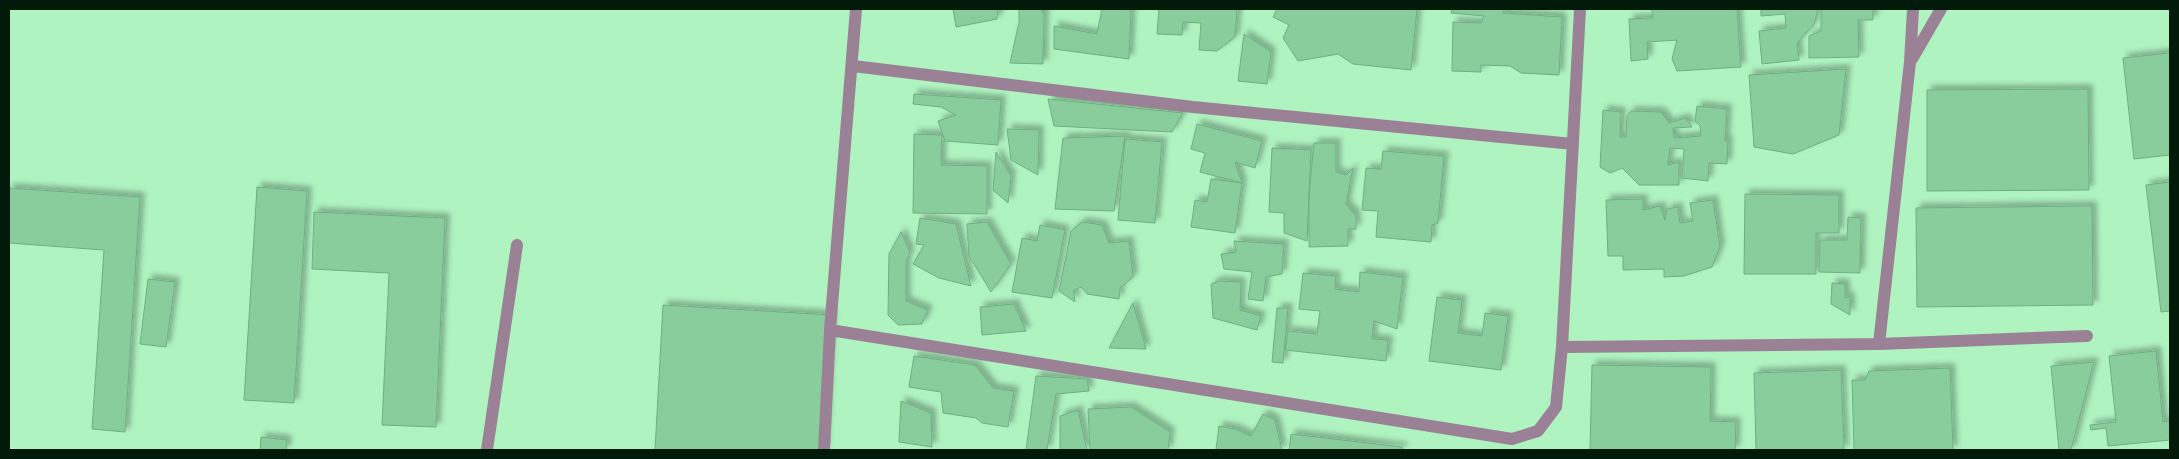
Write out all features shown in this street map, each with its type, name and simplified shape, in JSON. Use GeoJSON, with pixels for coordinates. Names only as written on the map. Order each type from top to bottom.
{"type":"FeatureCollection","features":[{"type":"Feature","properties":{"kind":"street"},"geometry":{"type":"LineString","coordinates":[[824,450],[830,330],[853,66],[856,9]]}},
{"type":"Feature","properties":{"kind":"street"},"geometry":{"type":"LineString","coordinates":[[830,330],[1512,439],[1538,431],[1556,407],[1562,347],[1580,9]]}},
{"type":"Feature","properties":{"kind":"street"},"geometry":{"type":"LineString","coordinates":[[1878,344],[1910,62],[1913,9]]}},
{"type":"Feature","properties":{"kind":"street"},"geometry":{"type":"LineString","coordinates":[[1910,62],[1941,9]]}},
{"type":"Feature","properties":{"kind":"street"},"geometry":{"type":"LineString","coordinates":[[853,66],[1193,107],[1573,144]]}},
{"type":"Feature","properties":{"kind":"street"},"geometry":{"type":"LineString","coordinates":[[487,450],[517,245]]}},
{"type":"Feature","properties":{"kind":"street"},"geometry":{"type":"LineString","coordinates":[[1562,347],[1878,344],[2087,336]]}},
{"type":"Feature","properties":{"kind":"building"},"geometry":{"type":"Polygon","coordinates":[[[953,9],[998,9],[997,19],[956,27],[953,9]]]}},
{"type":"Feature","properties":{"kind":"building"},"geometry":{"type":"Polygon","coordinates":[[[1019,9],[1040,9],[1044,13],[1043,64],[1010,63],[1019,22],[1019,9]]]}},
{"type":"Feature","properties":{"kind":"building"},"geometry":{"type":"Polygon","coordinates":[[[1102,9],[1131,9],[1129,59],[1054,49],[1054,26],[1097,34],[1102,9]]]}},
{"type":"Feature","properties":{"kind":"building"},"geometry":{"type":"Polygon","coordinates":[[[1159,9],[1237,9],[1235,37],[1217,51],[1199,50],[1201,23],[1183,22],[1182,35],[1157,34],[1159,9]]]}},
{"type":"Feature","properties":{"kind":"building"},"geometry":{"type":"Polygon","coordinates":[[[1277,9],[1417,9],[1411,70],[1353,64],[1338,54],[1298,61],[1283,38],[1289,25],[1273,17],[1277,9]]]}},
{"type":"Feature","properties":{"kind":"building"},"geometry":{"type":"Polygon","coordinates":[[[1452,9],[1504,9],[1503,13],[1562,17],[1559,75],[1521,73],[1510,66],[1481,65],[1481,72],[1452,71],[1453,22],[1481,23],[1484,16],[1451,13],[1452,9]]]}},
{"type":"Feature","properties":{"kind":"building"},"geometry":{"type":"Polygon","coordinates":[[[1652,9],[1737,9],[1741,67],[1677,71],[1672,59],[1677,40],[1647,42],[1648,59],[1631,61],[1629,19],[1653,18],[1652,9]]]}},
{"type":"Feature","properties":{"kind":"building"},"geometry":{"type":"Polygon","coordinates":[[[1761,9],[1818,9],[1814,24],[1797,43],[1799,60],[1762,64],[1759,31],[1786,28],[1785,14],[1761,16],[1761,9]]]}},
{"type":"Feature","properties":{"kind":"building"},"geometry":{"type":"Polygon","coordinates":[[[1821,9],[1873,9],[1873,20],[1858,20],[1859,57],[1809,58],[1809,36],[1821,31],[1821,9]]]}},
{"type":"Feature","properties":{"kind":"building"},"geometry":{"type":"Polygon","coordinates":[[[1244,34],[1271,52],[1267,84],[1238,81],[1244,34]]]}},
{"type":"Feature","properties":{"kind":"building"},"geometry":{"type":"Polygon","coordinates":[[[2170,53],[2170,155],[2134,159],[2123,58],[2170,53]]]}},
{"type":"Feature","properties":{"kind":"building"},"geometry":{"type":"Polygon","coordinates":[[[1846,69],[1839,135],[1793,154],[1754,147],[1749,75],[1846,69]]]}},
{"type":"Feature","properties":{"kind":"building"},"geometry":{"type":"Polygon","coordinates":[[[2088,89],[2089,190],[1927,191],[1927,90],[2088,89]]]}},
{"type":"Feature","properties":{"kind":"building"},"geometry":{"type":"Polygon","coordinates":[[[914,94],[1001,100],[998,145],[945,141],[938,121],[956,115],[941,107],[913,104],[914,94]]]}},
{"type":"Feature","properties":{"kind":"building"},"geometry":{"type":"Polygon","coordinates":[[[1048,99],[1183,113],[1172,132],[1054,126],[1048,99]]]}},
{"type":"Feature","properties":{"kind":"building"},"geometry":{"type":"Polygon","coordinates":[[[1697,106],[1727,109],[1725,141],[1728,141],[1727,164],[1709,163],[1708,181],[1682,178],[1684,149],[1670,148],[1668,165],[1679,162],[1679,185],[1639,185],[1622,168],[1610,173],[1600,167],[1603,110],[1621,112],[1620,137],[1626,137],[1627,116],[1631,111],[1661,112],[1669,123],[1685,118],[1692,127],[1673,128],[1674,138],[1701,136],[1700,126],[1695,121],[1697,106]]]}},
{"type":"Feature","properties":{"kind":"building"},"geometry":{"type":"Polygon","coordinates":[[[1197,124],[1262,141],[1255,168],[1235,162],[1242,183],[1200,172],[1205,153],[1191,149],[1197,124]]]}},
{"type":"Feature","properties":{"kind":"building"},"geometry":{"type":"Polygon","coordinates":[[[1007,129],[1039,130],[1038,175],[1011,160],[1007,129]]]}},
{"type":"Feature","properties":{"kind":"building"},"geometry":{"type":"Polygon","coordinates":[[[914,134],[942,135],[941,165],[987,166],[987,214],[913,213],[914,134]]]}},
{"type":"Feature","properties":{"kind":"building"},"geometry":{"type":"Polygon","coordinates":[[[1125,136],[1114,211],[1055,209],[1063,138],[1125,136]]]}},
{"type":"Feature","properties":{"kind":"building"},"geometry":{"type":"Polygon","coordinates":[[[1125,139],[1162,142],[1155,223],[1118,220],[1125,139]]]}},
{"type":"Feature","properties":{"kind":"building"},"geometry":{"type":"Polygon","coordinates":[[[1314,143],[1336,143],[1336,172],[1346,175],[1353,168],[1346,204],[1356,216],[1356,229],[1348,229],[1348,246],[1309,247],[1309,194],[1314,143]]]}},
{"type":"Feature","properties":{"kind":"building"},"geometry":{"type":"Polygon","coordinates":[[[1272,148],[1311,150],[1307,241],[1284,233],[1284,213],[1269,212],[1272,148]]]}},
{"type":"Feature","properties":{"kind":"building"},"geometry":{"type":"Polygon","coordinates":[[[1383,151],[1444,156],[1438,223],[1432,225],[1431,242],[1376,237],[1378,211],[1362,210],[1366,168],[1381,169],[1383,151]]]}},
{"type":"Feature","properties":{"kind":"building"},"geometry":{"type":"Polygon","coordinates":[[[996,152],[1011,176],[1008,203],[993,190],[996,152]]]}},
{"type":"Feature","properties":{"kind":"building"},"geometry":{"type":"Polygon","coordinates":[[[1211,179],[1242,183],[1235,233],[1191,227],[1195,200],[1207,202],[1211,179]]]}},
{"type":"Feature","properties":{"kind":"building"},"geometry":{"type":"Polygon","coordinates":[[[2170,182],[2170,311],[2161,312],[2146,185],[2170,182]]]}},
{"type":"Feature","properties":{"kind":"building"},"geometry":{"type":"Polygon","coordinates":[[[257,187],[307,191],[294,403],[244,400],[257,187]]]}},
{"type":"Feature","properties":{"kind":"building"},"geometry":{"type":"Polygon","coordinates":[[[9,188],[140,197],[125,432],[92,429],[104,250],[9,243],[9,188]]]}},
{"type":"Feature","properties":{"kind":"building"},"geometry":{"type":"Polygon","coordinates":[[[1745,194],[1839,195],[1839,233],[1816,233],[1816,274],[1744,274],[1745,194]]]}},
{"type":"Feature","properties":{"kind":"building"},"geometry":{"type":"Polygon","coordinates":[[[1643,199],[1643,210],[1660,206],[1665,220],[1667,209],[1678,207],[1680,223],[1693,221],[1690,203],[1713,200],[1720,247],[1712,267],[1684,276],[1664,277],[1664,269],[1623,270],[1623,256],[1608,256],[1606,200],[1643,199]]]}},
{"type":"Feature","properties":{"kind":"building"},"geometry":{"type":"Polygon","coordinates":[[[2092,206],[2093,305],[1917,307],[1916,208],[2092,206]]]}},
{"type":"Feature","properties":{"kind":"building"},"geometry":{"type":"Polygon","coordinates":[[[314,212],[445,218],[436,427],[382,425],[389,273],[312,269],[314,212]]]}},
{"type":"Feature","properties":{"kind":"building"},"geometry":{"type":"Polygon","coordinates":[[[1848,217],[1861,218],[1860,273],[1819,272],[1820,240],[1847,240],[1848,217]]]}},
{"type":"Feature","properties":{"kind":"building"},"geometry":{"type":"Polygon","coordinates":[[[920,218],[956,224],[971,286],[939,278],[913,264],[924,245],[916,244],[920,218]]]}},
{"type":"Feature","properties":{"kind":"building"},"geometry":{"type":"Polygon","coordinates":[[[987,222],[1011,264],[991,292],[969,256],[967,224],[987,222]]]}},
{"type":"Feature","properties":{"kind":"building"},"geometry":{"type":"Polygon","coordinates":[[[1082,222],[1102,225],[1109,243],[1129,241],[1133,277],[1120,288],[1119,299],[1087,294],[1081,287],[1074,290],[1075,302],[1059,291],[1071,231],[1082,222]]]}},
{"type":"Feature","properties":{"kind":"building"},"geometry":{"type":"Polygon","coordinates":[[[1040,225],[1065,230],[1052,298],[1012,292],[1022,238],[1037,241],[1040,225]]]}},
{"type":"Feature","properties":{"kind":"building"},"geometry":{"type":"Polygon","coordinates":[[[901,232],[910,252],[906,262],[906,301],[928,310],[922,324],[898,325],[888,315],[889,254],[901,232]]]}},
{"type":"Feature","properties":{"kind":"building"},"geometry":{"type":"Polygon","coordinates":[[[1234,241],[1284,244],[1282,274],[1266,277],[1263,301],[1248,299],[1252,272],[1224,269],[1221,254],[1236,252],[1234,241]]]}},
{"type":"Feature","properties":{"kind":"building"},"geometry":{"type":"Polygon","coordinates":[[[1360,272],[1403,277],[1397,329],[1374,321],[1372,339],[1388,340],[1386,361],[1285,350],[1288,331],[1317,334],[1320,311],[1299,309],[1303,273],[1336,276],[1335,289],[1359,292],[1360,272]]]}},
{"type":"Feature","properties":{"kind":"building"},"geometry":{"type":"Polygon","coordinates":[[[148,279],[175,282],[166,347],[140,344],[148,279]]]}},
{"type":"Feature","properties":{"kind":"building"},"geometry":{"type":"Polygon","coordinates":[[[1218,281],[1241,282],[1240,310],[1261,316],[1257,330],[1213,318],[1211,284],[1218,281]]]}},
{"type":"Feature","properties":{"kind":"building"},"geometry":{"type":"Polygon","coordinates":[[[1832,283],[1845,284],[1845,298],[1850,296],[1850,315],[1831,304],[1832,283]]]}},
{"type":"Feature","properties":{"kind":"building"},"geometry":{"type":"Polygon","coordinates":[[[1437,297],[1462,300],[1458,333],[1482,336],[1485,313],[1508,316],[1501,370],[1429,361],[1437,297]]]}},
{"type":"Feature","properties":{"kind":"building"},"geometry":{"type":"Polygon","coordinates":[[[1133,303],[1146,349],[1109,348],[1133,303]]]}},
{"type":"Feature","properties":{"kind":"building"},"geometry":{"type":"Polygon","coordinates":[[[1014,304],[1026,331],[982,335],[980,307],[1014,304]]]}},
{"type":"Feature","properties":{"kind":"building"},"geometry":{"type":"Polygon","coordinates":[[[663,305],[831,315],[824,450],[655,450],[663,305]]]}},
{"type":"Feature","properties":{"kind":"building"},"geometry":{"type":"Polygon","coordinates":[[[1277,308],[1288,308],[1283,363],[1272,362],[1277,308]]]}},
{"type":"Feature","properties":{"kind":"building"},"geometry":{"type":"Polygon","coordinates":[[[2156,351],[2163,422],[2170,421],[2170,440],[2108,446],[2106,428],[2091,430],[2090,425],[2116,422],[2109,356],[2156,351]]]}},
{"type":"Feature","properties":{"kind":"building"},"geometry":{"type":"Polygon","coordinates":[[[914,356],[975,365],[993,388],[1014,391],[1008,427],[982,423],[976,418],[943,413],[941,392],[909,387],[914,356]]]}},
{"type":"Feature","properties":{"kind":"building"},"geometry":{"type":"Polygon","coordinates":[[[2094,362],[2071,450],[2059,450],[2051,366],[2094,362]]]}},
{"type":"Feature","properties":{"kind":"building"},"geometry":{"type":"Polygon","coordinates":[[[1592,365],[1711,367],[1710,421],[1736,422],[1735,450],[1590,450],[1592,365]]]}},
{"type":"Feature","properties":{"kind":"building"},"geometry":{"type":"Polygon","coordinates":[[[1950,368],[1953,450],[1854,450],[1852,380],[1865,380],[1869,371],[1950,368]]]}},
{"type":"Feature","properties":{"kind":"building"},"geometry":{"type":"Polygon","coordinates":[[[1841,370],[1844,450],[1756,450],[1754,373],[1841,370]]]}},
{"type":"Feature","properties":{"kind":"building"},"geometry":{"type":"Polygon","coordinates":[[[1036,376],[1087,379],[1089,391],[1056,394],[1047,450],[1026,450],[1036,376]]]}},
{"type":"Feature","properties":{"kind":"building"},"geometry":{"type":"Polygon","coordinates":[[[901,401],[931,413],[932,447],[899,442],[901,401]]]}},
{"type":"Feature","properties":{"kind":"building"},"geometry":{"type":"Polygon","coordinates":[[[1131,407],[1170,432],[1168,450],[1090,450],[1088,409],[1131,407]]]}},
{"type":"Feature","properties":{"kind":"building"},"geometry":{"type":"Polygon","coordinates":[[[1078,410],[1087,450],[1060,450],[1060,416],[1078,410]]]}},
{"type":"Feature","properties":{"kind":"building"},"geometry":{"type":"Polygon","coordinates":[[[1263,414],[1275,420],[1282,450],[1216,450],[1219,426],[1235,429],[1251,436],[1263,414]]]}},
{"type":"Feature","properties":{"kind":"building"},"geometry":{"type":"Polygon","coordinates":[[[1291,434],[1402,447],[1403,450],[1289,450],[1291,434]]]}},
{"type":"Feature","properties":{"kind":"building"},"geometry":{"type":"Polygon","coordinates":[[[261,437],[287,440],[286,450],[260,450],[261,437]]]}}]}
